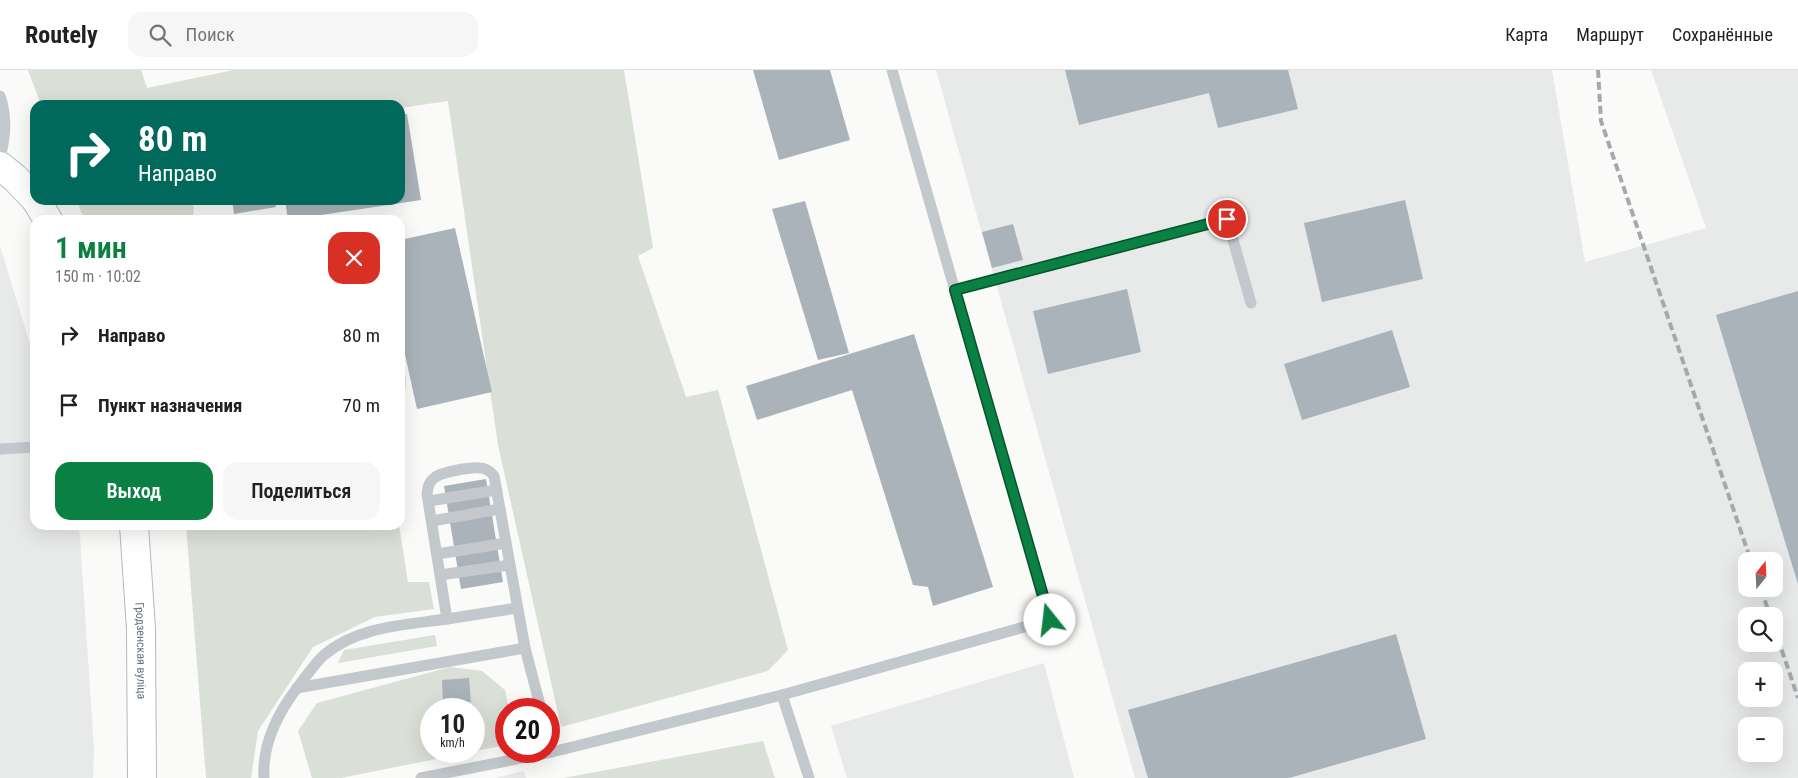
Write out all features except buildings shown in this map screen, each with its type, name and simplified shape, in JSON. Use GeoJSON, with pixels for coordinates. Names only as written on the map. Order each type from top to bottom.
{"type":"FeatureCollection","features":[{"type":"Feature","properties":{"kind":"main road"},"geometry":{"type":"LineString","coordinates":[[0,166],[30,194]]}},
{"type":"Feature","properties":{"kind":"main road","name":"Гродзенская вуліца"},"geometry":{"type":"LineString","coordinates":[[134,530],[141,629],[142,778]]}},
{"type":"Feature","properties":{"kind":"lane"},"geometry":{"type":"LineString","coordinates":[[560,750],[782,695],[1050,620],[892,70]]}},
{"type":"Feature","properties":{"kind":"lane"},"geometry":{"type":"LineString","coordinates":[[0,96],[6,130],[0,157]]}},
{"type":"Feature","properties":{"kind":"lane"},"geometry":{"type":"LineString","coordinates":[[955,290],[1227,219],[1251,303]]}},
{"type":"Feature","properties":{"kind":"lane"},"geometry":{"type":"LineString","coordinates":[[0,449],[30,447]]}},
{"type":"Feature","properties":{"kind":"lane"},"geometry":{"type":"LineString","coordinates":[[447,619],[427,494],[429,483],[433,478],[442,473],[481,468],[494,476],[517,608],[538,698]]}},
{"type":"Feature","properties":{"kind":"lane"},"geometry":{"type":"LineString","coordinates":[[429,501],[497,490]]}},
{"type":"Feature","properties":{"kind":"lane"},"geometry":{"type":"LineString","coordinates":[[432,521],[500,509]]}},
{"type":"Feature","properties":{"kind":"lane"},"geometry":{"type":"LineString","coordinates":[[437,554],[506,543]]}},
{"type":"Feature","properties":{"kind":"lane"},"geometry":{"type":"LineString","coordinates":[[440,575],[510,565]]}},
{"type":"Feature","properties":{"kind":"lane"},"geometry":{"type":"LineString","coordinates":[[264,778],[265,756],[281,711],[322,657],[349,638],[384,628],[517,608]]}},
{"type":"Feature","properties":{"kind":"lane"},"geometry":{"type":"LineString","coordinates":[[297,688],[525,648]]}},
{"type":"Feature","properties":{"kind":"lane"},"geometry":{"type":"LineString","coordinates":[[782,695],[809,778]]}},
{"type":"Feature","properties":{"kind":"lane"},"geometry":{"type":"LineString","coordinates":[[421,778],[497,763]]}},
{"type":"Feature","properties":{"kind":"shaded area"},"geometry":{"type":"Polygon","coordinates":[[[28,70],[141,70],[147,88],[234,70],[624,70],[653,248],[638,256],[686,397],[718,390],[788,650],[768,671],[561,727],[560,698],[555,698],[498,445],[448,101],[405,107],[405,100],[39,100],[28,70]]]}},
{"type":"Feature","properties":{"kind":"shaded area"},"geometry":{"type":"Polygon","coordinates":[[[936,70],[1552,70],[1585,262],[1706,228],[1651,70],[1798,70],[1798,778],[1135,778],[936,70]]]}},
{"type":"Feature","properties":{"kind":"shaded area"},"geometry":{"type":"Polygon","coordinates":[[[79,205],[193,205],[194,215],[82,215],[79,205]]]}},
{"type":"Feature","properties":{"kind":"shaded area"},"geometry":{"type":"Polygon","coordinates":[[[0,246],[30,344],[30,530],[79,530],[94,749],[93,778],[0,778],[0,246]]]}},
{"type":"Feature","properties":{"kind":"shaded area"},"geometry":{"type":"Polygon","coordinates":[[[186,530],[400,530],[408,582],[429,582],[434,609],[375,617],[313,647],[258,731],[251,778],[206,778],[186,530]]]}},
{"type":"Feature","properties":{"kind":"shaded area"},"geometry":{"type":"Polygon","coordinates":[[[435,635],[437,646],[338,663],[344,650],[435,635]]]}},
{"type":"Feature","properties":{"kind":"shaded area"},"geometry":{"type":"Polygon","coordinates":[[[1044,663],[1074,778],[847,778],[831,726],[1044,663]]]}},
{"type":"Feature","properties":{"kind":"shaded area"},"geometry":{"type":"Polygon","coordinates":[[[450,667],[482,671],[505,690],[507,698],[495,698],[495,747],[485,749],[485,698],[420,698],[420,762],[341,778],[312,778],[298,731],[317,703],[450,667]]]}},
{"type":"Feature","properties":{"kind":"shaded area"},"geometry":{"type":"Polygon","coordinates":[[[763,741],[775,778],[563,778],[763,741]]]}},
{"type":"Feature","properties":{"kind":"shaded area"},"geometry":{"type":"Polygon","coordinates":[[[523,771],[526,778],[495,778],[523,771]]]}},
{"type":"Feature","properties":{"kind":"railway"},"geometry":{"type":"LineString","coordinates":[[1598,70],[1601,121],[1748,552]]}},
{"type":"Feature","properties":{"kind":"railway"},"geometry":{"type":"LineString","coordinates":[[1764,598],[1767,607]]}},
{"type":"Feature","properties":{"kind":"railway"},"geometry":{"type":"LineString","coordinates":[[1782,652],[1798,698]]}},
{"type":"Feature","properties":{"kind":"route"},"geometry":{"type":"LineString","coordinates":[[1050,620],[955,290],[1227,219]]}}]}
